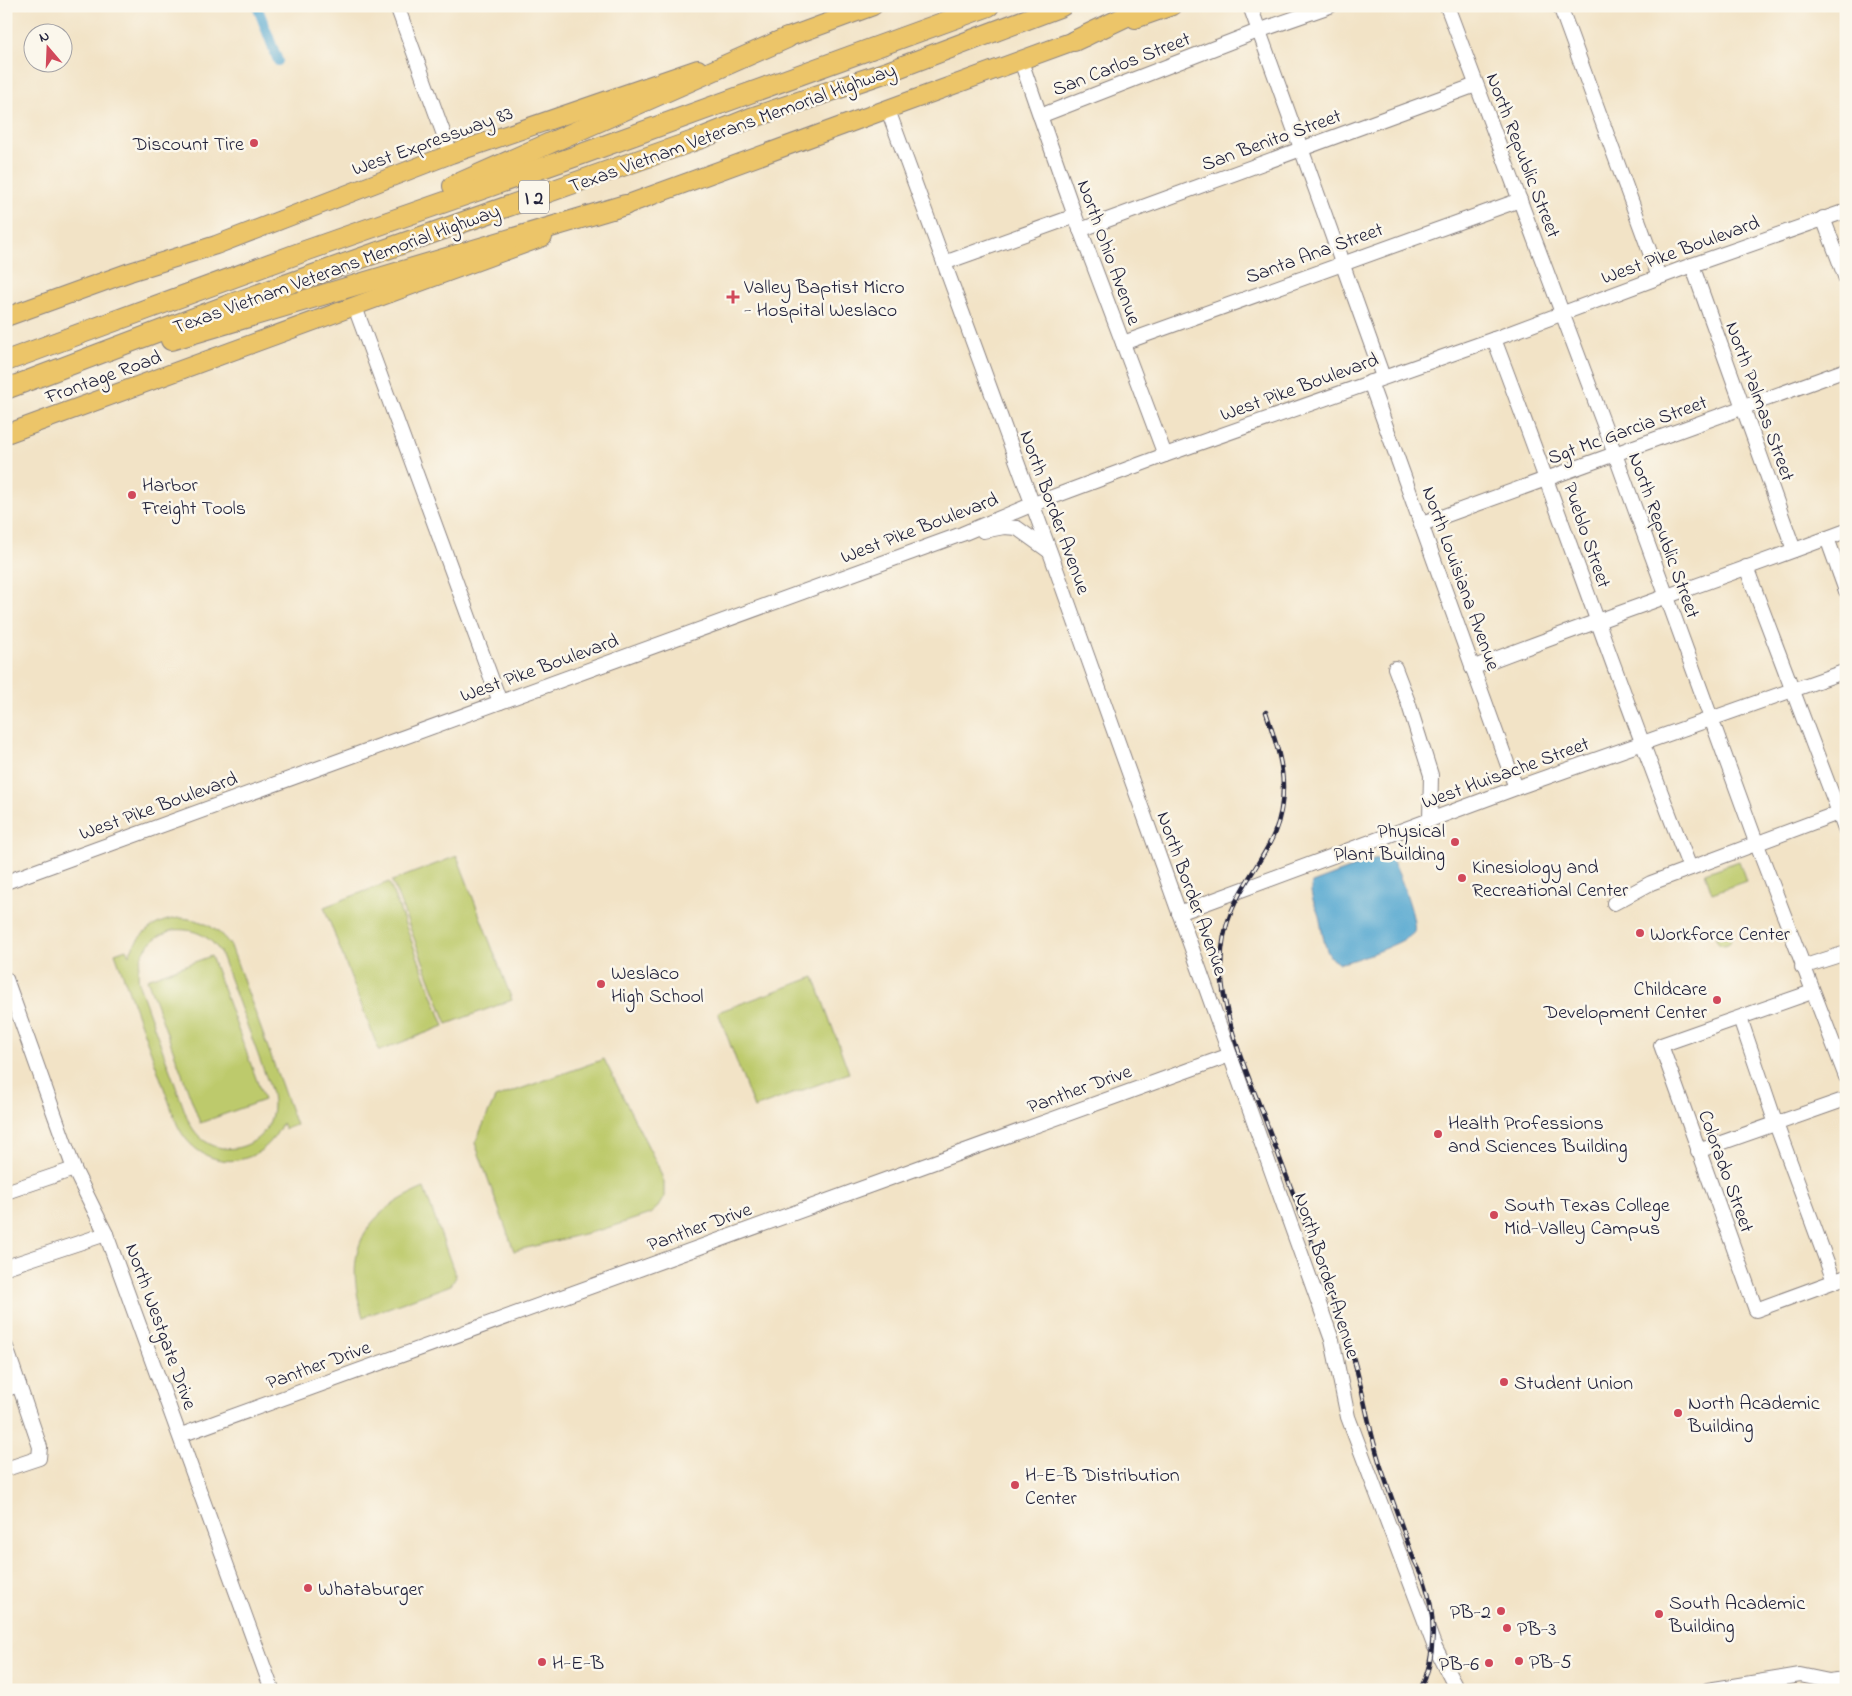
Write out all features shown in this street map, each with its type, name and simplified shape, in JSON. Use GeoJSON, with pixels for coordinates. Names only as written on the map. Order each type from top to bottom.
{"type":"FeatureCollection","features":[{"type":"Feature","properties":{"kind":"highway","name":"Texas Vietnam Veterans Memorial Highway"},"geometry":{"type":"LineString","coordinates":[[6,361],[305,251],[582,154],[989,6]]}},
{"type":"Feature","properties":{"kind":"highway","name":"Texas Vietnam Veterans Memorial Highway"},"geometry":{"type":"LineString","coordinates":[[6,390],[231,304],[699,139],[751,118],[887,72],[1062,6]]}},
{"type":"Feature","properties":{"kind":"highway"},"geometry":{"type":"LineString","coordinates":[[1074,41],[1148,6]]}},
{"type":"Feature","properties":{"kind":"highway"},"geometry":{"type":"LineString","coordinates":[[305,251],[787,38]]}},
{"type":"Feature","properties":{"kind":"highway"},"geometry":{"type":"LineString","coordinates":[[6,390],[227,322],[625,205]]}},
{"type":"Feature","properties":{"kind":"main road","name":"West Expressway 83"},"geometry":{"type":"LineString","coordinates":[[6,317],[130,272],[216,246],[452,154],[787,38],[851,10],[873,6]]}},
{"type":"Feature","properties":{"kind":"main road","name":"Frontage Road"},"geometry":{"type":"LineString","coordinates":[[6,434],[514,249],[625,205],[1172,6]]}},
{"type":"Feature","properties":{"kind":"street"},"geometry":{"type":"LineString","coordinates":[[397,6],[452,154]]}},
{"type":"Feature","properties":{"kind":"street"},"geometry":{"type":"LineString","coordinates":[[1250,6],[1300,150],[1383,377]]}},
{"type":"Feature","properties":{"kind":"street","name":"San Carlos Street"},"geometry":{"type":"LineString","coordinates":[[1040,116],[1258,31],[1330,6]]}},
{"type":"Feature","properties":{"kind":"street","name":"North Republic Street"},"geometry":{"type":"LineString","coordinates":[[1447,6],[1615,454],[1802,967],[1846,1077]]}},
{"type":"Feature","properties":{"kind":"street"},"geometry":{"type":"LineString","coordinates":[[1560,6],[1659,277]]}},
{"type":"Feature","properties":{"kind":"street","name":"North Ohio Avenue"},"geometry":{"type":"LineString","coordinates":[[1021,61],[1080,230],[1165,455]]}},
{"type":"Feature","properties":{"kind":"street","name":"San Benito Street"},"geometry":{"type":"LineString","coordinates":[[1080,230],[1476,85]]}},
{"type":"Feature","properties":{"kind":"street","name":"North Border Avenue"},"geometry":{"type":"LineString","coordinates":[[888,110],[1031,505],[1050,552],[1332,1340],[1348,1417],[1434,1645],[1457,1690]]}},
{"type":"Feature","properties":{"kind":"street","name":"Santa Ana Street"},"geometry":{"type":"LineString","coordinates":[[1123,343],[1520,200]]}},
{"type":"Feature","properties":{"kind":"street","name":"West Pike Boulevard"},"geometry":{"type":"LineString","coordinates":[[6,882],[962,534],[1031,505],[1165,455],[1494,339],[1692,265],[1846,211]]}},
{"type":"Feature","properties":{"kind":"street"},"geometry":{"type":"LineString","coordinates":[[944,263],[1075,216]]}},
{"type":"Feature","properties":{"kind":"street"},"geometry":{"type":"LineString","coordinates":[[1823,218],[1846,279]]}},
{"type":"Feature","properties":{"kind":"street","name":"North Palmas Street"},"geometry":{"type":"LineString","coordinates":[[1692,265],[1794,550]]}},
{"type":"Feature","properties":{"kind":"street"},"geometry":{"type":"LineString","coordinates":[[356,307],[500,702]]}},
{"type":"Feature","properties":{"kind":"street","name":"Pueblo Street"},"geometry":{"type":"LineString","coordinates":[[1494,339],[1547,479],[1596,620],[1690,868]]}},
{"type":"Feature","properties":{"kind":"street","name":"Sgt Mc Garcia Street"},"geometry":{"type":"LineString","coordinates":[[1422,524],[1846,370]]}},
{"type":"Feature","properties":{"kind":"street","name":"North Louisiana Avenue"},"geometry":{"type":"LineString","coordinates":[[1370,382],[1516,788]]}},
{"type":"Feature","properties":{"kind":"street"},"geometry":{"type":"LineString","coordinates":[[962,534],[1004,527],[1017,528],[1050,552]]}},
{"type":"Feature","properties":{"kind":"street"},"geometry":{"type":"LineString","coordinates":[[1472,668],[1596,620],[1667,597],[1846,531]]}},
{"type":"Feature","properties":{"kind":"street"},"geometry":{"type":"LineString","coordinates":[[1827,538],[1846,591]]}},
{"type":"Feature","properties":{"kind":"street"},"geometry":{"type":"LineString","coordinates":[[1746,567],[1792,691],[1842,811],[1846,831]]}},
{"type":"Feature","properties":{"kind":"street"},"geometry":{"type":"LineString","coordinates":[[1395,668],[1432,775],[1430,820]]}},
{"type":"Feature","properties":{"kind":"street","name":"West Huisache Street"},"geometry":{"type":"LineString","coordinates":[[1179,913],[1516,788],[1846,671]]}},
{"type":"Feature","properties":{"kind":"street"},"geometry":{"type":"LineString","coordinates":[[1614,903],[1651,883],[1842,811]]}},
{"type":"Feature","properties":{"kind":"street"},"geometry":{"type":"LineString","coordinates":[[1802,967],[1846,953]]}},
{"type":"Feature","properties":{"kind":"street","name":"North Westgate Drive"},"geometry":{"type":"LineString","coordinates":[[6,978],[74,1169],[106,1234],[181,1435],[272,1690]]}},
{"type":"Feature","properties":{"kind":"street"},"geometry":{"type":"LineString","coordinates":[[1812,992],[1740,1018],[1776,1124],[1840,1279]]}},
{"type":"Feature","properties":{"kind":"street","name":"Colorado Street"},"geometry":{"type":"LineString","coordinates":[[1740,1018],[1661,1045],[1756,1310],[1840,1279]]}},
{"type":"Feature","properties":{"kind":"street","name":"Panther Drive"},"geometry":{"type":"LineString","coordinates":[[181,1435],[1230,1055]]}},
{"type":"Feature","properties":{"kind":"street"},"geometry":{"type":"LineString","coordinates":[[1698,1151],[1846,1099]]}},
{"type":"Feature","properties":{"kind":"street"},"geometry":{"type":"LineString","coordinates":[[6,1192],[74,1169]]}},
{"type":"Feature","properties":{"kind":"street"},"geometry":{"type":"LineString","coordinates":[[6,1267],[106,1234]]}},
{"type":"Feature","properties":{"kind":"street"},"geometry":{"type":"LineString","coordinates":[[6,1348],[13,1387],[40,1447],[38,1458],[6,1469]]}},
{"type":"Feature","properties":{"kind":"street"},"geometry":{"type":"LineString","coordinates":[[1708,1690],[1760,1685],[1800,1675],[1829,1681],[1846,1679]]}},
{"type":"Feature","properties":{"kind":"green space"},"geometry":{"type":"Polygon","coordinates":[[[457,856],[512,1000],[447,1024],[392,881],[457,856]]]}},
{"type":"Feature","properties":{"kind":"green space"},"geometry":{"type":"Polygon","coordinates":[[[1739,861],[1746,881],[1712,893],[1705,873],[1739,861]]]}},
{"type":"Feature","properties":{"kind":"green space"},"geometry":{"type":"Polygon","coordinates":[[[389,882],[444,1026],[379,1051],[324,907],[389,882]]]}},
{"type":"Feature","properties":{"kind":"green space"},"geometry":{"type":"Polygon","coordinates":[[[171,919],[195,920],[209,926],[221,934],[231,946],[296,1125],[285,1129],[282,1123],[272,1139],[260,1151],[245,1158],[230,1161],[214,1158],[200,1152],[187,1140],[177,1124],[115,953],[126,949],[129,955],[137,940],[143,934],[156,925],[171,919]],[[173,930],[155,939],[144,952],[138,969],[140,988],[188,1120],[199,1136],[213,1146],[229,1149],[244,1146],[258,1138],[268,1126],[273,1110],[271,1090],[220,952],[206,937],[187,930],[173,930]]]}},
{"type":"Feature","properties":{"kind":"green space"},"geometry":{"type":"Polygon","coordinates":[[[1721,929],[1727,929],[1732,934],[1730,943],[1721,945],[1716,940],[1716,934],[1721,929]]]}},
{"type":"Feature","properties":{"kind":"green space"},"geometry":{"type":"Polygon","coordinates":[[[211,956],[264,1100],[200,1123],[147,979],[211,956]]]}},
{"type":"Feature","properties":{"kind":"green space"},"geometry":{"type":"Polygon","coordinates":[[[814,977],[849,1073],[754,1108],[718,1012],[814,977]]]}},
{"type":"Feature","properties":{"kind":"green space"},"geometry":{"type":"Polygon","coordinates":[[[604,1059],[658,1166],[664,1182],[664,1197],[658,1207],[650,1214],[604,1229],[514,1251],[475,1143],[495,1098],[604,1059]]]}},
{"type":"Feature","properties":{"kind":"green space"},"geometry":{"type":"Polygon","coordinates":[[[424,1188],[456,1277],[451,1285],[363,1317],[357,1294],[355,1273],[357,1254],[362,1238],[372,1223],[385,1210],[402,1198],[424,1188]]]}},
{"type":"Feature","properties":{"kind":"water"},"geometry":{"type":"Polygon","coordinates":[[[1390,856],[1410,906],[1414,932],[1403,940],[1367,955],[1340,963],[1333,960],[1325,946],[1319,916],[1312,896],[1312,883],[1382,857],[1390,856]]]}},
{"type":"Feature","properties":{"kind":"waterway"},"geometry":{"type":"LineString","coordinates":[[257,6],[278,61]]}},
{"type":"Feature","properties":{"kind":"railway"},"geometry":{"type":"LineString","coordinates":[[1266,712],[1278,749],[1283,787],[1282,807],[1272,839],[1240,894],[1228,921],[1223,943],[1221,966],[1223,990],[1228,1016],[1242,1061],[1350,1347],[1381,1467],[1412,1555],[1424,1580],[1429,1596],[1433,1637],[1432,1651],[1420,1690]]}},
{"type":"Feature","properties":{"kind":"place","name":"Discount Tire"},"geometry":{"type":"Point","coordinates":[254,143]}},
{"type":"Feature","properties":{"kind":"place","name":"Valley Baptist Micro - Hospital Weslaco"},"geometry":{"type":"Point","coordinates":[733,297]}},
{"type":"Feature","properties":{"kind":"place","name":"Harbor Freight Tools"},"geometry":{"type":"Point","coordinates":[132,495]}},
{"type":"Feature","properties":{"kind":"place","name":"Physical Plant Building"},"geometry":{"type":"Point","coordinates":[1455,842]}},
{"type":"Feature","properties":{"kind":"place","name":"Kinesiology and Recreational Center"},"geometry":{"type":"Point","coordinates":[1462,878]}},
{"type":"Feature","properties":{"kind":"place","name":"Workforce Center"},"geometry":{"type":"Point","coordinates":[1640,933]}},
{"type":"Feature","properties":{"kind":"place","name":"Weslaco High School"},"geometry":{"type":"Point","coordinates":[601,984]}},
{"type":"Feature","properties":{"kind":"place","name":"Childcare Development Center"},"geometry":{"type":"Point","coordinates":[1717,1000]}},
{"type":"Feature","properties":{"kind":"place","name":"Health Professions and Sciences Building"},"geometry":{"type":"Point","coordinates":[1438,1134]}},
{"type":"Feature","properties":{"kind":"place","name":"South Texas College Mid-Valley Campus"},"geometry":{"type":"Point","coordinates":[1494,1215]}},
{"type":"Feature","properties":{"kind":"place","name":"Student Union"},"geometry":{"type":"Point","coordinates":[1504,1382]}},
{"type":"Feature","properties":{"kind":"place","name":"North Academic Building"},"geometry":{"type":"Point","coordinates":[1678,1413]}},
{"type":"Feature","properties":{"kind":"place","name":"H-E-B Distribution Center"},"geometry":{"type":"Point","coordinates":[1015,1485]}},
{"type":"Feature","properties":{"kind":"place","name":"Whataburger"},"geometry":{"type":"Point","coordinates":[308,1588]}},
{"type":"Feature","properties":{"kind":"place","name":"PB-2"},"geometry":{"type":"Point","coordinates":[1501,1611]}},
{"type":"Feature","properties":{"kind":"place","name":"South Academic Building"},"geometry":{"type":"Point","coordinates":[1659,1614]}},
{"type":"Feature","properties":{"kind":"place","name":"PB-3"},"geometry":{"type":"Point","coordinates":[1507,1628]}},
{"type":"Feature","properties":{"kind":"place","name":"PB-5"},"geometry":{"type":"Point","coordinates":[1519,1661]}},
{"type":"Feature","properties":{"kind":"place","name":"H-E-B"},"geometry":{"type":"Point","coordinates":[542,1662]}},
{"type":"Feature","properties":{"kind":"place","name":"PB-6"},"geometry":{"type":"Point","coordinates":[1489,1663]}}]}
